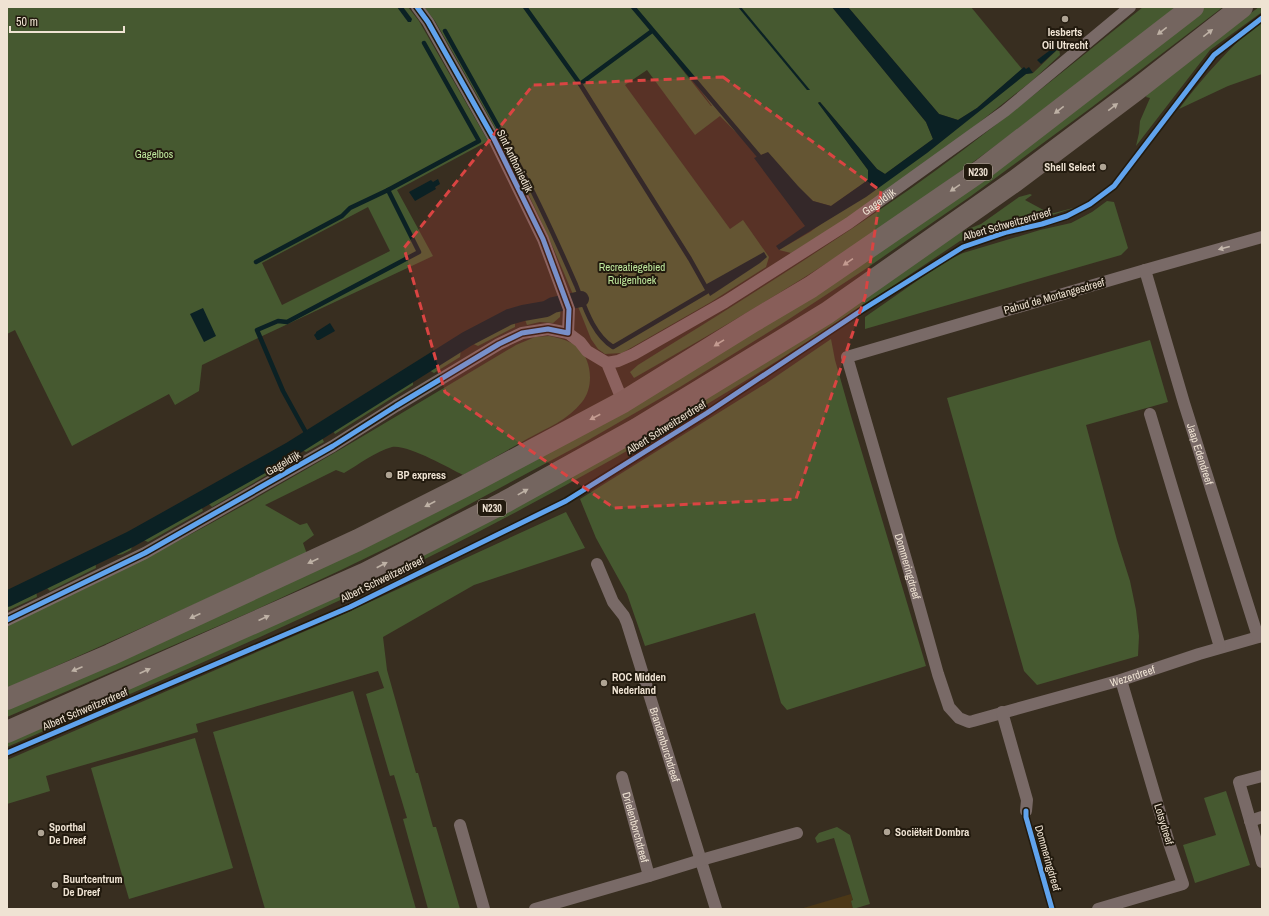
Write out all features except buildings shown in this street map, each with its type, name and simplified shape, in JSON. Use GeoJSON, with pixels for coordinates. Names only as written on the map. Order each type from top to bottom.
{"type":"FeatureCollection","features":[{"type":"Feature","properties":{"kind":"highway","name":"N230"},"geometry":{"type":"LineString","coordinates":[[7,699],[110,656],[358,540],[465,486],[623,402],[811,287],[983,169],[1193,7]]}},
{"type":"Feature","properties":{"kind":"highway","name":"Albert Schweitzerdreef"},"geometry":{"type":"LineString","coordinates":[[7,732],[366,573],[505,502],[637,429],[827,313],[1015,181],[1136,90],[1242,7]]}},
{"type":"Feature","properties":{"kind":"street","name":"Sint Anthoniedijk"},"geometry":{"type":"LineString","coordinates":[[416,7],[428,22],[494,140],[543,239],[569,309],[568,333]]}},
{"type":"Feature","properties":{"kind":"street","name":"Gageldijk"},"geometry":{"type":"LineString","coordinates":[[607,363],[618,361],[634,354],[725,302],[849,223],[1005,110],[1130,7]]}},
{"type":"Feature","properties":{"kind":"street","name":"Pahud de Mortangesdreef"},"geometry":{"type":"LineString","coordinates":[[847,356],[1262,237]]}},
{"type":"Feature","properties":{"kind":"street","name":"Jaap Edendreef"},"geometry":{"type":"LineString","coordinates":[[1145,270],[1184,403],[1260,636]]}},
{"type":"Feature","properties":{"kind":"street","name":"Gageldijk"},"geometry":{"type":"LineString","coordinates":[[7,620],[152,549],[333,446],[498,344],[522,333],[548,329],[568,333]]}},
{"type":"Feature","properties":{"kind":"street"},"geometry":{"type":"LineString","coordinates":[[568,333],[580,342],[587,351],[607,363],[623,402]]}},
{"type":"Feature","properties":{"kind":"street","name":"Dommeringdreef"},"geometry":{"type":"LineString","coordinates":[[847,356],[938,674],[949,707],[959,718],[969,722],[1002,712]]}},
{"type":"Feature","properties":{"kind":"street"},"geometry":{"type":"LineString","coordinates":[[1150,414],[1220,648]]}},
{"type":"Feature","properties":{"kind":"street","name":"Brandenburchdreef"},"geometry":{"type":"LineString","coordinates":[[597,564],[613,602],[624,616],[627,623],[716,909]]}},
{"type":"Feature","properties":{"kind":"street","name":"Wezerdreef"},"geometry":{"type":"LineString","coordinates":[[1002,712],[1121,680],[1260,636]]}},
{"type":"Feature","properties":{"kind":"street","name":"Lotsydreef"},"geometry":{"type":"LineString","coordinates":[[1098,909],[1183,884],[1169,843],[1121,680]]}},
{"type":"Feature","properties":{"kind":"street"},"geometry":{"type":"LineString","coordinates":[[1002,712],[1027,800],[1026,812]]}},
{"type":"Feature","properties":{"kind":"street"},"geometry":{"type":"LineString","coordinates":[[1262,776],[1239,782],[1262,862]]}},
{"type":"Feature","properties":{"kind":"street","name":"Drielenborchdreef"},"geometry":{"type":"LineString","coordinates":[[622,777],[650,876]]}},
{"type":"Feature","properties":{"kind":"street"},"geometry":{"type":"LineString","coordinates":[[1250,821],[1262,817]]}},
{"type":"Feature","properties":{"kind":"street"},"geometry":{"type":"LineString","coordinates":[[460,825],[484,909]]}},
{"type":"Feature","properties":{"kind":"street"},"geometry":{"type":"LineString","coordinates":[[701,860],[796,833]]}},
{"type":"Feature","properties":{"kind":"street","name":"Drielenborchdreef"},"geometry":{"type":"LineString","coordinates":[[535,909],[552,907],[701,860]]}},
{"type":"Feature","properties":{"kind":"highlighted area"},"geometry":{"type":"Polygon","coordinates":[[[723,77],[881,191],[865,297],[796,499],[614,508],[445,392],[404,248],[533,85],[723,77]]]}},
{"type":"Feature","properties":{"kind":"shaded area"},"geometry":{"type":"Polygon","coordinates":[[[851,894],[853,909],[800,909],[851,894]]]}},
{"type":"Feature","properties":{"kind":"green space","name":"Gagelbos"},"geometry":{"type":"Polygon","coordinates":[[[7,7],[408,7],[419,21],[488,141],[397,190],[433,256],[202,365],[199,391],[175,405],[169,394],[72,446],[15,330],[7,334],[7,7]],[[368,207],[262,263],[282,305],[390,251],[368,207]]]}},
{"type":"Feature","properties":{"kind":"green space","name":"Recreatiegebied Ruigenhoek"},"geometry":{"type":"Polygon","coordinates":[[[424,7],[832,7],[926,122],[933,139],[885,174],[877,169],[820,102],[818,102],[868,170],[868,180],[831,206],[813,201],[763,154],[759,156],[720,116],[695,135],[647,70],[625,85],[730,229],[743,220],[769,257],[766,267],[711,302],[622,353],[605,354],[598,349],[591,339],[528,193],[488,115],[435,21],[424,7]],[[658,39],[712,106],[680,62],[658,39]]]}},
{"type":"Feature","properties":{"kind":"green space"},"geometry":{"type":"Polygon","coordinates":[[[848,7],[971,7],[1022,69],[977,108],[958,120],[939,114],[848,7]]]}},
{"type":"Feature","properties":{"kind":"green space"},"geometry":{"type":"Polygon","coordinates":[[[1143,7],[1176,7],[1011,134],[876,231],[774,296],[634,378],[630,372],[638,365],[809,257],[910,189],[1028,100],[1143,7]]]}},
{"type":"Feature","properties":{"kind":"green space"},"geometry":{"type":"Polygon","coordinates":[[[1202,7],[1223,7],[1092,107],[971,196],[864,270],[780,325],[680,387],[578,446],[403,540],[253,611],[7,717],[7,704],[585,429],[1202,7]]]}},
{"type":"Feature","properties":{"kind":"green space"},"geometry":{"type":"Polygon","coordinates":[[[1259,7],[1262,7],[1262,12],[1210,50],[1136,146],[1140,121],[1150,98],[1146,97],[1148,91],[1259,7]]]}},
{"type":"Feature","properties":{"kind":"green space"},"geometry":{"type":"Polygon","coordinates":[[[1262,19],[1262,74],[1228,86],[1179,109],[1218,62],[1262,19]]]}},
{"type":"Feature","properties":{"kind":"green space"},"geometry":{"type":"Polygon","coordinates":[[[1059,48],[1060,55],[1033,80],[957,140],[848,218],[791,253],[779,250],[810,232],[1026,74],[1033,73],[1059,48]]]}},
{"type":"Feature","properties":{"kind":"green space"},"geometry":{"type":"Polygon","coordinates":[[[1030,194],[1032,195],[1025,200],[1049,213],[1074,208],[960,241],[765,369],[637,445],[511,515],[339,601],[174,675],[7,747],[7,737],[323,598],[960,232],[981,224],[1019,197],[1030,194]]]}},
{"type":"Feature","properties":{"kind":"green space"},"geometry":{"type":"Polygon","coordinates":[[[1107,201],[1114,202],[1128,248],[1121,255],[865,329],[865,317],[944,262],[963,253],[1040,230],[1071,223],[1092,212],[1107,201]]]}},
{"type":"Feature","properties":{"kind":"green space"},"geometry":{"type":"Polygon","coordinates":[[[561,307],[560,317],[553,323],[540,322],[527,325],[524,317],[556,310],[561,307]]]}},
{"type":"Feature","properties":{"kind":"green space"},"geometry":{"type":"Polygon","coordinates":[[[515,318],[515,327],[478,346],[469,342],[515,318]]]}},
{"type":"Feature","properties":{"kind":"green space"},"geometry":{"type":"Polygon","coordinates":[[[549,336],[567,341],[577,346],[585,355],[590,371],[589,388],[585,398],[564,419],[463,475],[428,457],[399,447],[386,449],[367,458],[344,473],[336,470],[265,505],[300,525],[307,523],[314,535],[303,543],[307,554],[7,688],[7,626],[137,563],[223,517],[516,345],[535,337],[549,336]]]}},
{"type":"Feature","properties":{"kind":"green space"},"geometry":{"type":"Polygon","coordinates":[[[831,339],[835,360],[851,416],[926,666],[787,710],[781,703],[755,613],[645,646],[627,594],[596,538],[580,499],[765,384],[831,339]]]}},
{"type":"Feature","properties":{"kind":"green space"},"geometry":{"type":"Polygon","coordinates":[[[1150,340],[1168,402],[1086,425],[1117,540],[1130,581],[1136,610],[1139,636],[1138,656],[1037,685],[1024,671],[947,398],[1150,340]]]}},
{"type":"Feature","properties":{"kind":"green space"},"geometry":{"type":"Polygon","coordinates":[[[461,349],[460,357],[434,373],[427,369],[461,349]]]}},
{"type":"Feature","properties":{"kind":"green space"},"geometry":{"type":"Polygon","coordinates":[[[413,378],[413,385],[335,434],[331,428],[413,378]]]}},
{"type":"Feature","properties":{"kind":"green space"},"geometry":{"type":"Polygon","coordinates":[[[320,434],[324,442],[306,452],[298,448],[320,434]]]}},
{"type":"Feature","properties":{"kind":"green space"},"geometry":{"type":"Polygon","coordinates":[[[291,452],[291,461],[212,507],[209,504],[207,500],[291,452]]]}},
{"type":"Feature","properties":{"kind":"green space"},"geometry":{"type":"Polygon","coordinates":[[[200,503],[203,511],[148,542],[139,538],[200,503]]]}},
{"type":"Feature","properties":{"kind":"green space"},"geometry":{"type":"Polygon","coordinates":[[[566,512],[585,548],[474,585],[383,637],[387,670],[416,773],[418,773],[433,827],[436,827],[460,909],[428,909],[403,819],[407,818],[394,775],[390,776],[366,694],[384,688],[378,671],[196,724],[198,732],[46,776],[50,791],[7,804],[7,760],[324,623],[566,512]]]}},
{"type":"Feature","properties":{"kind":"green space"},"geometry":{"type":"Polygon","coordinates":[[[131,541],[133,543],[131,550],[125,553],[118,555],[108,552],[131,541]]]}},
{"type":"Feature","properties":{"kind":"green space"},"geometry":{"type":"Polygon","coordinates":[[[95,559],[96,568],[50,591],[44,585],[95,559]]]}},
{"type":"Feature","properties":{"kind":"green space"},"geometry":{"type":"Polygon","coordinates":[[[36,590],[37,597],[7,611],[7,602],[30,591],[36,590]]]}},
{"type":"Feature","properties":{"kind":"green space"},"geometry":{"type":"Polygon","coordinates":[[[353,691],[416,909],[265,909],[213,732],[353,691]]]}},
{"type":"Feature","properties":{"kind":"green space"},"geometry":{"type":"Polygon","coordinates":[[[195,738],[233,868],[129,899],[91,768],[195,738]]]}},
{"type":"Feature","properties":{"kind":"green space"},"geometry":{"type":"Polygon","coordinates":[[[1226,791],[1250,865],[1195,883],[1183,845],[1216,835],[1204,798],[1226,791]]]}},
{"type":"Feature","properties":{"kind":"green space"},"geometry":{"type":"Polygon","coordinates":[[[837,827],[850,835],[870,904],[853,909],[851,901],[853,900],[834,838],[817,843],[815,838],[819,833],[837,827]]]}},
{"type":"Feature","properties":{"kind":"water"},"geometry":{"type":"Polygon","coordinates":[[[397,7],[403,7],[412,19],[411,22],[408,22],[397,7]]]}},
{"type":"Feature","properties":{"kind":"water"},"geometry":{"type":"Polygon","coordinates":[[[738,7],[741,7],[810,90],[807,90],[738,7]]]}},
{"type":"Feature","properties":{"kind":"water"},"geometry":{"type":"Polygon","coordinates":[[[832,7],[848,7],[939,114],[958,120],[977,108],[1024,67],[1026,69],[1029,67],[1033,73],[1026,74],[927,153],[866,197],[779,250],[776,246],[805,226],[754,158],[768,152],[813,201],[831,206],[868,180],[868,170],[818,103],[820,102],[877,169],[885,174],[933,139],[926,122],[832,7]]]}},
{"type":"Feature","properties":{"kind":"water"},"geometry":{"type":"Polygon","coordinates":[[[1057,45],[1059,48],[1041,64],[1037,60],[1057,45]]]}},
{"type":"Feature","properties":{"kind":"water"},"geometry":{"type":"Polygon","coordinates":[[[438,179],[440,184],[435,187],[436,189],[415,201],[409,192],[431,180],[433,182],[438,179]]]}},
{"type":"Feature","properties":{"kind":"water"},"geometry":{"type":"Polygon","coordinates":[[[764,252],[767,257],[760,263],[710,296],[705,285],[764,252]]]}},
{"type":"Feature","properties":{"kind":"water"},"geometry":{"type":"Polygon","coordinates":[[[203,308],[216,336],[204,342],[190,314],[203,308]]]}},
{"type":"Feature","properties":{"kind":"water"},"geometry":{"type":"Polygon","coordinates":[[[330,323],[335,331],[317,340],[314,335],[316,332],[330,323]]]}},
{"type":"Feature","properties":{"kind":"waterway"},"geometry":{"type":"LineString","coordinates":[[445,31],[531,188],[549,224],[590,319],[600,335],[613,347],[708,291],[690,259],[580,84],[525,7]]}},
{"type":"Feature","properties":{"kind":"waterway"},"geometry":{"type":"LineString","coordinates":[[633,7],[759,156]]}},
{"type":"Feature","properties":{"kind":"waterway"},"geometry":{"type":"LineString","coordinates":[[580,84],[652,31]]}},
{"type":"Feature","properties":{"kind":"waterway"},"geometry":{"type":"LineString","coordinates":[[256,262],[342,216],[350,208],[388,190],[479,141],[424,43]]}},
{"type":"Feature","properties":{"kind":"waterway"},"geometry":{"type":"LineString","coordinates":[[309,438],[283,391],[257,330],[278,321],[287,322],[419,252],[388,190]]}},
{"type":"Feature","properties":{"kind":"waterway"},"geometry":{"type":"LineString","coordinates":[[7,599],[131,539],[290,450],[467,339],[509,317],[546,309],[553,305],[581,299]]}},
{"type":"Feature","properties":{"kind":"cycle path"},"geometry":{"type":"LineString","coordinates":[[7,620],[145,553],[333,446],[499,344],[522,333],[548,329],[568,333],[569,309],[543,239],[494,139],[428,22],[417,7]]}},
{"type":"Feature","properties":{"kind":"cycle path"},"geometry":{"type":"LineString","coordinates":[[7,753],[350,607],[566,501],[707,413],[862,310],[963,247],[1007,232],[1042,224],[1067,216],[1090,204],[1114,186],[1214,55],[1262,18]]}},
{"type":"Feature","properties":{"kind":"cycle path"},"geometry":{"type":"LineString","coordinates":[[1026,811],[1026,817],[1052,909]]}},
{"type":"Feature","properties":{"kind":"place","name":"Iesberts Oil Utrecht"},"geometry":{"type":"Point","coordinates":[1065,19]}},
{"type":"Feature","properties":{"kind":"place","name":"Shell Select"},"geometry":{"type":"Point","coordinates":[1103,167]}},
{"type":"Feature","properties":{"kind":"place","name":"BP express"},"geometry":{"type":"Point","coordinates":[389,475]}},
{"type":"Feature","properties":{"kind":"place","name":"ROC Midden Nederland"},"geometry":{"type":"Point","coordinates":[604,683]}},
{"type":"Feature","properties":{"kind":"place","name":"Sociëteit Dombra"},"geometry":{"type":"Point","coordinates":[887,832]}},
{"type":"Feature","properties":{"kind":"place","name":"Sporthal De Dreef"},"geometry":{"type":"Point","coordinates":[41,833]}},
{"type":"Feature","properties":{"kind":"place","name":"Buurtcentrum De Dreef"},"geometry":{"type":"Point","coordinates":[55,885]}}]}
